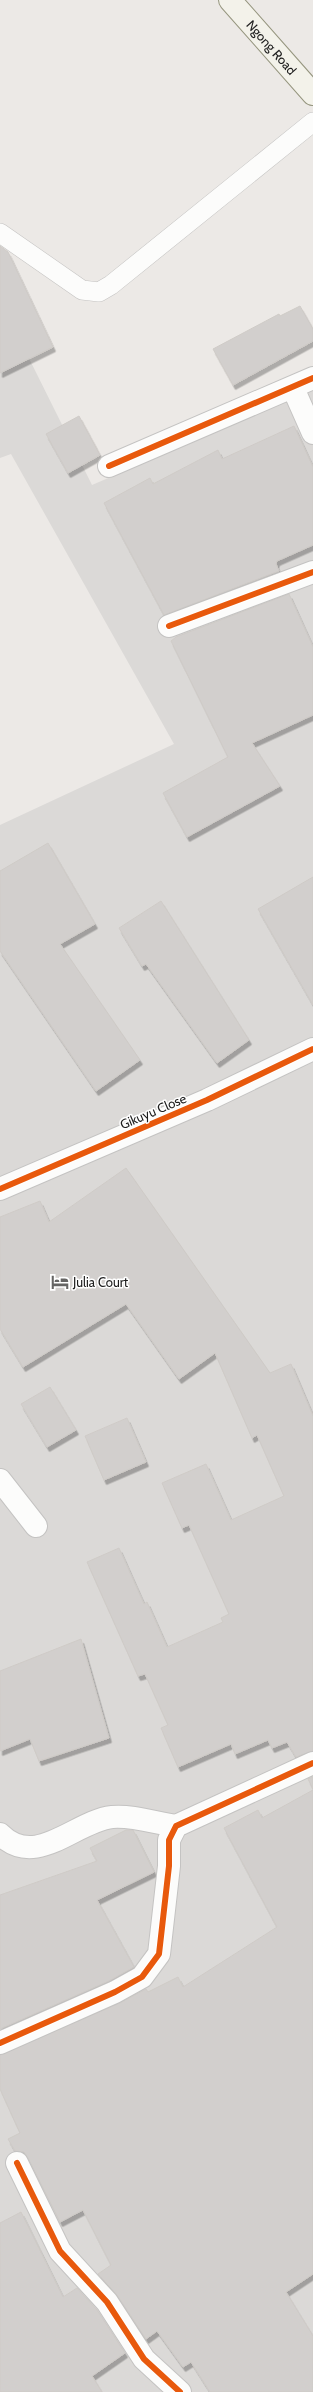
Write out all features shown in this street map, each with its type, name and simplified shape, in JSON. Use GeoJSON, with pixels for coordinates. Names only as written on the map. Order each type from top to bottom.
{"type":"FeatureCollection","features":[{"type":"Feature","properties":{"kind":"main road","name":"Ngong Road"},"geometry":{"type":"LineString","coordinates":[[230,0],[313,94]]}},
{"type":"Feature","properties":{"kind":"street"},"geometry":{"type":"LineString","coordinates":[[109,466],[293,388],[313,378]]}},
{"type":"Feature","properties":{"kind":"street"},"geometry":{"type":"LineString","coordinates":[[293,388],[313,433]]}},
{"type":"Feature","properties":{"kind":"street"},"geometry":{"type":"LineString","coordinates":[[169,626],[313,572]]}},
{"type":"Feature","properties":{"kind":"street","name":"Gikuyu Close"},"geometry":{"type":"LineString","coordinates":[[0,1189],[207,1100],[313,1049]]}},
{"type":"Feature","properties":{"kind":"street"},"geometry":{"type":"LineString","coordinates":[[0,1480],[36,1526]]}},
{"type":"Feature","properties":{"kind":"street"},"geometry":{"type":"LineString","coordinates":[[0,1834],[9,1843],[31,1847],[51,1843],[103,1819],[114,1817],[176,1826],[313,1763]]}},
{"type":"Feature","properties":{"kind":"street"},"geometry":{"type":"LineString","coordinates":[[0,2043],[115,1992],[142,1976],[159,1954],[168,1866],[169,1840],[176,1826]]}},
{"type":"Feature","properties":{"kind":"street"},"geometry":{"type":"LineString","coordinates":[[17,2163],[60,2251],[107,2302],[144,2359],[180,2392]]}},
{"type":"Feature","properties":{"kind":"lane"},"geometry":{"type":"LineString","coordinates":[[0,233],[82,290],[99,292],[111,285],[313,122]]}},
{"type":"Feature","properties":{"kind":"shaded area"},"geometry":{"type":"Polygon","coordinates":[[[0,300],[92,485],[313,390],[313,2365],[269,2392],[0,2392],[0,825],[174,744],[11,454],[0,458],[0,300]]]}},
{"type":"Feature","properties":{"kind":"building"},"geometry":{"type":"Polygon","coordinates":[[[0,246],[8,252],[53,347],[0,373],[0,246]]]}},
{"type":"Feature","properties":{"kind":"building"},"geometry":{"type":"Polygon","coordinates":[[[300,306],[313,329],[313,341],[233,385],[213,349],[279,314],[280,316],[300,306]]]}},
{"type":"Feature","properties":{"kind":"building"},"geometry":{"type":"Polygon","coordinates":[[[79,416],[100,455],[68,473],[46,434],[79,416]]]}},
{"type":"Feature","properties":{"kind":"building"},"geometry":{"type":"Polygon","coordinates":[[[294,426],[313,467],[313,545],[277,561],[276,564],[279,571],[164,615],[104,503],[150,478],[153,484],[218,450],[222,459],[294,426]]]}},
{"type":"Feature","properties":{"kind":"building"},"geometry":{"type":"Polygon","coordinates":[[[289,594],[313,647],[313,715],[252,743],[280,786],[187,837],[163,793],[228,757],[171,641],[176,637],[289,594]]]}},
{"type":"Feature","properties":{"kind":"building"},"geometry":{"type":"Polygon","coordinates":[[[48,843],[95,924],[60,944],[140,1060],[96,1091],[0,951],[0,871],[48,843]]]}},
{"type":"Feature","properties":{"kind":"building"},"geometry":{"type":"Polygon","coordinates":[[[313,877],[313,1005],[258,909],[313,877]]]}},
{"type":"Feature","properties":{"kind":"building"},"geometry":{"type":"Polygon","coordinates":[[[161,901],[249,1040],[217,1063],[146,964],[142,966],[119,928],[161,901]]]}},
{"type":"Feature","properties":{"kind":"building"},"geometry":{"type":"Polygon","coordinates":[[[126,1168],[270,1373],[291,1364],[313,1416],[313,1751],[296,1757],[287,1742],[272,1748],[268,1740],[235,1754],[231,1744],[178,1767],[161,1728],[168,1725],[145,1674],[138,1676],[87,1562],[119,1548],[144,1604],[147,1602],[167,1647],[223,1622],[221,1618],[229,1614],[189,1525],[182,1528],[162,1483],[206,1464],[231,1520],[284,1496],[257,1435],[252,1438],[215,1353],[179,1379],[126,1304],[23,1367],[0,1329],[0,1217],[40,1201],[49,1222],[126,1168]]]}},
{"type":"Feature","properties":{"kind":"building"},"geometry":{"type":"Polygon","coordinates":[[[50,1387],[76,1430],[47,1447],[21,1404],[50,1387]]]}},
{"type":"Feature","properties":{"kind":"building"},"geometry":{"type":"Polygon","coordinates":[[[127,1418],[146,1462],[104,1480],[85,1436],[127,1418]]]}},
{"type":"Feature","properties":{"kind":"building"},"geometry":{"type":"Polygon","coordinates":[[[81,1639],[109,1738],[39,1761],[30,1739],[0,1751],[0,1671],[81,1639]]]}},
{"type":"Feature","properties":{"kind":"building"},"geometry":{"type":"Polygon","coordinates":[[[313,1777],[313,1789],[308,1779],[313,1777]]]}},
{"type":"Feature","properties":{"kind":"building"},"geometry":{"type":"Polygon","coordinates":[[[313,1790],[313,2274],[286,2292],[313,2336],[313,2392],[210,2392],[191,2362],[183,2367],[157,2331],[146,2339],[117,2295],[98,2274],[111,2265],[83,2210],[60,2222],[28,2158],[24,2152],[15,2151],[8,2139],[20,2133],[0,2089],[0,2055],[120,2003],[146,1989],[148,1992],[178,1977],[183,1987],[277,1927],[224,1828],[258,1810],[262,1818],[313,1790]]]}},
{"type":"Feature","properties":{"kind":"building"},"geometry":{"type":"Polygon","coordinates":[[[126,1830],[133,1830],[154,1872],[97,1900],[134,1967],[109,1981],[0,2029],[0,1895],[97,1861],[90,1848],[126,1830]]]}},
{"type":"Feature","properties":{"kind":"building"},"geometry":{"type":"Polygon","coordinates":[[[21,2212],[63,2297],[77,2288],[97,2310],[125,2353],[92,2376],[102,2392],[0,2392],[0,2223],[21,2212]]]}},
{"type":"Feature","properties":{"kind":"cycle path"},"geometry":{"type":"LineString","coordinates":[[109,466],[313,378]]}},
{"type":"Feature","properties":{"kind":"cycle path"},"geometry":{"type":"LineString","coordinates":[[169,626],[313,572]]}},
{"type":"Feature","properties":{"kind":"cycle path"},"geometry":{"type":"LineString","coordinates":[[0,1189],[207,1100],[313,1049]]}},
{"type":"Feature","properties":{"kind":"cycle path"},"geometry":{"type":"LineString","coordinates":[[0,2043],[115,1992],[142,1977],[159,1954],[169,1866],[169,1840],[176,1826],[313,1763]]}},
{"type":"Feature","properties":{"kind":"cycle path"},"geometry":{"type":"LineString","coordinates":[[17,2163],[60,2251],[107,2302],[144,2359],[180,2392]]}},
{"type":"Feature","properties":{"kind":"place","name":"Julia Court"},"geometry":{"type":"Point","coordinates":[60,1282]}}]}
